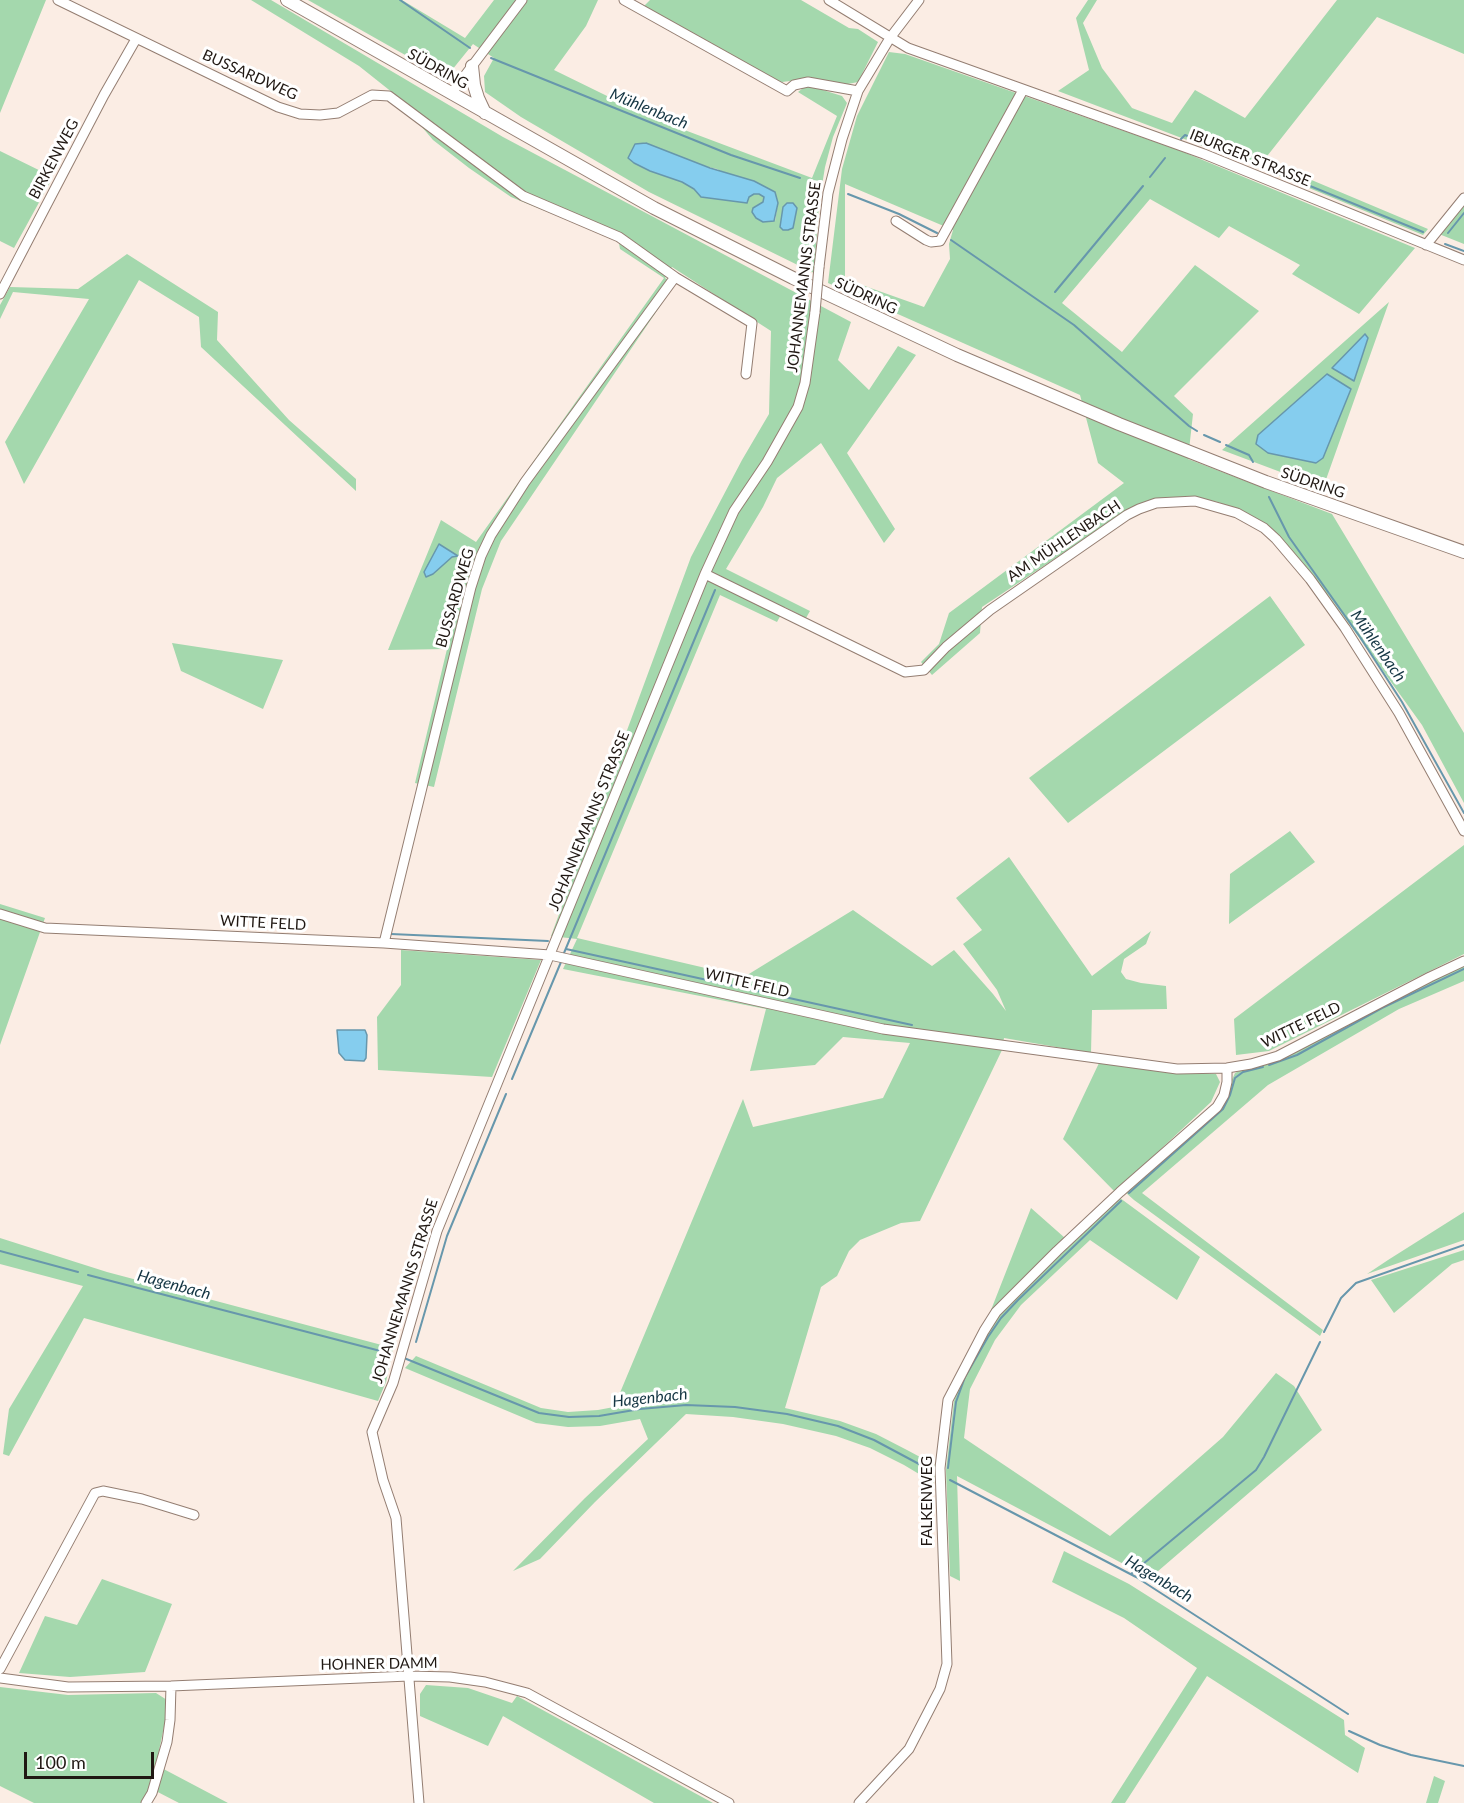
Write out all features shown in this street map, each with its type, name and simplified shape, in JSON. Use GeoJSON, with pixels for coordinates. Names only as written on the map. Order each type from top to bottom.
{"type":"FeatureCollection","features":[{"type":"Feature","properties":{"kind":"main road","name":"SÜDRING"},"geometry":{"type":"LineString","coordinates":[[286,0],[654,208],[793,278],[957,355],[1119,424],[1266,482],[1464,552]]}},
{"type":"Feature","properties":{"kind":"main road"},"geometry":{"type":"LineString","coordinates":[[472,66],[474,85],[485,113]]}},
{"type":"Feature","properties":{"kind":"street","name":"BUSSARDWEG"},"geometry":{"type":"LineString","coordinates":[[58,0],[278,107],[300,114],[338,113],[372,95],[389,96],[524,196],[619,237],[675,277],[752,323],[746,375]]}},
{"type":"Feature","properties":{"kind":"street"},"geometry":{"type":"LineString","coordinates":[[450,94],[522,0]]}},
{"type":"Feature","properties":{"kind":"street"},"geometry":{"type":"LineString","coordinates":[[624,0],[787,91],[794,85],[808,82],[858,91]]}},
{"type":"Feature","properties":{"kind":"street","name":"IBURGER STRASSE"},"geometry":{"type":"LineString","coordinates":[[829,0],[908,48],[1204,154],[1464,260]]}},
{"type":"Feature","properties":{"kind":"street","name":"JOHANNEMANNS STRASSE"},"geometry":{"type":"LineString","coordinates":[[419,1803],[396,1518],[383,1480],[372,1432],[393,1383],[436,1231],[705,574],[734,511],[767,462],[798,407],[805,383],[815,312],[828,193],[842,139],[858,91],[890,38],[918,0]]}},
{"type":"Feature","properties":{"kind":"street","name":"BIRKENWEG"},"geometry":{"type":"LineString","coordinates":[[0,294],[104,95],[136,39]]}},
{"type":"Feature","properties":{"kind":"street"},"geometry":{"type":"LineString","coordinates":[[896,221],[926,240],[940,241],[1023,90]]}},
{"type":"Feature","properties":{"kind":"street"},"geometry":{"type":"LineString","coordinates":[[1426,245],[1464,198]]}},
{"type":"Feature","properties":{"kind":"street","name":"BUSSARDWEG"},"geometry":{"type":"LineString","coordinates":[[384,943],[471,587],[481,556],[491,535],[525,482],[675,277]]}},
{"type":"Feature","properties":{"kind":"street","name":"AM MÜHLENBACH"},"geometry":{"type":"LineString","coordinates":[[705,574],[905,672],[924,670],[946,647],[990,610],[1139,509],[1156,503],[1195,501],[1237,513],[1264,528],[1275,539],[1310,579],[1345,628],[1400,713],[1464,831]]}},
{"type":"Feature","properties":{"kind":"street","name":"WITTE FELD"},"geometry":{"type":"LineString","coordinates":[[0,914],[45,928],[384,943],[550,955],[883,1029],[1177,1069],[1227,1068],[1278,1056],[1464,961]]}},
{"type":"Feature","properties":{"kind":"street","name":"FALKENWEG"},"geometry":{"type":"LineString","coordinates":[[859,1803],[909,1749],[940,1689],[946,1664],[940,1468],[948,1400],[996,1312],[1137,1176],[1217,1107],[1225,1088],[1227,1068]]}},
{"type":"Feature","properties":{"kind":"street"},"geometry":{"type":"LineString","coordinates":[[0,1669],[95,1493],[103,1491],[194,1515]]}},
{"type":"Feature","properties":{"kind":"street","name":"HOHNER DAMM"},"geometry":{"type":"LineString","coordinates":[[0,1678],[68,1687],[171,1686],[409,1676],[450,1677],[485,1682],[527,1693],[729,1803]]}},
{"type":"Feature","properties":{"kind":"street"},"geometry":{"type":"LineString","coordinates":[[146,1803],[152,1793],[166,1742],[170,1720],[171,1686]]}},
{"type":"Feature","properties":{"kind":"green space"},"geometry":{"type":"Polygon","coordinates":[[[0,0],[46,0],[0,113],[0,0]]]}},
{"type":"Feature","properties":{"kind":"green space"},"geometry":{"type":"Polygon","coordinates":[[[251,0],[271,0],[503,137],[851,322],[838,360],[869,390],[898,346],[916,355],[847,453],[895,529],[884,543],[821,443],[777,478],[763,507],[726,569],[810,611],[806,618],[785,607],[777,622],[720,595],[577,938],[744,977],[853,910],[932,966],[954,950],[1006,1011],[997,990],[963,944],[982,930],[956,898],[1009,857],[1092,976],[1151,931],[1146,944],[1124,959],[1121,972],[1126,979],[1166,986],[1167,1009],[1092,1010],[1091,1053],[1004,1038],[1002,1050],[920,1221],[901,1223],[860,1240],[849,1251],[837,1276],[821,1287],[785,1408],[840,1421],[876,1434],[935,1465],[934,1483],[870,1448],[836,1436],[783,1424],[733,1417],[686,1414],[540,1559],[513,1571],[585,1498],[648,1439],[640,1419],[600,1426],[568,1427],[536,1423],[405,1368],[416,1356],[541,1408],[568,1412],[614,1407],[743,1099],[753,1127],[883,1098],[910,1043],[843,1037],[815,1065],[750,1071],[766,1009],[563,969],[577,939],[551,936],[691,557],[769,414],[771,331],[672,267],[665,278],[675,284],[501,541],[482,589],[434,787],[415,783],[447,649],[388,650],[441,520],[476,542],[664,278],[620,249],[617,232],[575,214],[570,221],[511,197],[433,140],[393,93],[359,66],[251,0]]]}},
{"type":"Feature","properties":{"kind":"green space"},"geometry":{"type":"Polygon","coordinates":[[[308,0],[402,0],[465,38],[494,0],[598,0],[586,26],[554,70],[650,117],[812,178],[837,116],[798,92],[807,85],[842,96],[847,103],[833,137],[825,167],[819,204],[814,273],[649,192],[521,117],[485,92],[484,76],[494,58],[473,44],[452,70],[443,74],[437,73],[308,0]],[[703,166],[650,171],[682,182],[702,197],[749,197],[758,193],[764,197],[763,202],[753,208],[775,221],[778,203],[717,169],[703,166]]]}},
{"type":"Feature","properties":{"kind":"green space"},"geometry":{"type":"Polygon","coordinates":[[[650,0],[801,0],[849,28],[858,29],[878,42],[858,82],[843,85],[815,78],[782,82],[774,80],[644,6],[650,0]]]}},
{"type":"Feature","properties":{"kind":"green space"},"geometry":{"type":"Polygon","coordinates":[[[1088,0],[1097,0],[1083,23],[1102,68],[1132,108],[1172,123],[1195,90],[1245,118],[1337,0],[1464,0],[1464,54],[1377,17],[1264,160],[1428,229],[1423,235],[1258,167],[1058,91],[1089,70],[1076,18],[1088,0]]]}},
{"type":"Feature","properties":{"kind":"green space"},"geometry":{"type":"Polygon","coordinates":[[[889,52],[905,54],[1181,151],[1415,248],[1359,314],[1292,274],[1300,265],[1229,226],[1219,238],[1150,199],[1062,303],[1122,352],[1195,265],[1259,311],[1174,396],[1193,414],[1188,459],[1332,514],[1464,733],[1464,803],[1422,725],[1329,596],[1263,522],[1218,502],[1194,498],[1125,512],[982,607],[980,633],[932,675],[921,662],[939,644],[949,613],[1124,483],[1098,463],[1080,395],[828,283],[842,169],[857,116],[889,52]],[[845,184],[845,279],[924,307],[950,259],[949,244],[953,230],[845,184]]]}},
{"type":"Feature","properties":{"kind":"green space"},"geometry":{"type":"Polygon","coordinates":[[[0,151],[53,177],[14,248],[0,241],[0,151]]]}},
{"type":"Feature","properties":{"kind":"green space"},"geometry":{"type":"Polygon","coordinates":[[[1464,204],[1464,244],[1439,234],[1464,204]]]}},
{"type":"Feature","properties":{"kind":"green space"},"geometry":{"type":"Polygon","coordinates":[[[127,254],[218,312],[217,340],[289,420],[356,479],[356,491],[201,347],[199,317],[139,280],[24,484],[5,442],[89,299],[13,292],[0,319],[0,305],[10,287],[78,289],[127,254]]]}},
{"type":"Feature","properties":{"kind":"green space"},"geometry":{"type":"Polygon","coordinates":[[[1389,302],[1323,488],[1222,450],[1389,302]],[[1327,374],[1268,453],[1316,463],[1327,374]]]}},
{"type":"Feature","properties":{"kind":"green space"},"geometry":{"type":"Polygon","coordinates":[[[1270,596],[1305,645],[1068,823],[1029,778],[1270,596]]]}},
{"type":"Feature","properties":{"kind":"green space"},"geometry":{"type":"Polygon","coordinates":[[[172,643],[283,660],[263,709],[181,671],[172,643]]]}},
{"type":"Feature","properties":{"kind":"green space"},"geometry":{"type":"Polygon","coordinates":[[[1290,831],[1315,862],[1229,924],[1230,874],[1290,831]]]}},
{"type":"Feature","properties":{"kind":"green space"},"geometry":{"type":"Polygon","coordinates":[[[1464,845],[1464,954],[1269,1051],[1236,1055],[1234,1019],[1464,845]]]}},
{"type":"Feature","properties":{"kind":"green space"},"geometry":{"type":"Polygon","coordinates":[[[0,904],[45,918],[0,1045],[0,904]]]}},
{"type":"Feature","properties":{"kind":"green space"},"geometry":{"type":"Polygon","coordinates":[[[401,950],[541,960],[492,1077],[378,1070],[377,1017],[401,985],[401,950]]]}},
{"type":"Feature","properties":{"kind":"green space"},"geometry":{"type":"Polygon","coordinates":[[[1464,966],[1464,981],[1399,1009],[1268,1085],[1142,1193],[1323,1330],[1320,1336],[1125,1192],[1219,1108],[1235,1073],[1464,966]]]}},
{"type":"Feature","properties":{"kind":"green space"},"geometry":{"type":"Polygon","coordinates":[[[1099,1063],[1216,1074],[1220,1082],[1211,1102],[1115,1192],[1063,1139],[1099,1063]]]}},
{"type":"Feature","properties":{"kind":"green space"},"geometry":{"type":"Polygon","coordinates":[[[1120,1198],[1200,1257],[1177,1300],[1090,1240],[1021,1305],[995,1340],[970,1389],[964,1438],[1110,1536],[1223,1437],[1276,1373],[1294,1386],[1322,1430],[1150,1578],[957,1476],[960,1581],[950,1576],[946,1470],[954,1401],[963,1376],[999,1316],[1120,1198]]]}},
{"type":"Feature","properties":{"kind":"green space"},"geometry":{"type":"Polygon","coordinates":[[[1031,1208],[1065,1238],[991,1310],[1031,1208]]]}},
{"type":"Feature","properties":{"kind":"green space"},"geometry":{"type":"Polygon","coordinates":[[[1464,1212],[1464,1240],[1367,1274],[1388,1260],[1464,1212]]]}},
{"type":"Feature","properties":{"kind":"green space"},"geometry":{"type":"Polygon","coordinates":[[[0,1238],[107,1272],[393,1348],[386,1382],[378,1401],[84,1318],[9,1456],[3,1454],[9,1409],[83,1286],[0,1264],[0,1238]]]}},
{"type":"Feature","properties":{"kind":"green space"},"geometry":{"type":"Polygon","coordinates":[[[1464,1250],[1464,1260],[1452,1264],[1394,1313],[1371,1280],[1464,1250]]]}},
{"type":"Feature","properties":{"kind":"green space"},"geometry":{"type":"Polygon","coordinates":[[[1064,1551],[1129,1584],[1344,1720],[1345,1735],[1365,1748],[1358,1773],[1207,1676],[1125,1803],[1111,1803],[1197,1668],[1124,1618],[1052,1582],[1064,1551]]]}},
{"type":"Feature","properties":{"kind":"green space"},"geometry":{"type":"Polygon","coordinates":[[[102,1579],[172,1604],[145,1672],[70,1677],[19,1673],[45,1616],[77,1625],[102,1579]]]}},
{"type":"Feature","properties":{"kind":"green space"},"geometry":{"type":"Polygon","coordinates":[[[426,1685],[468,1688],[512,1703],[517,1696],[713,1803],[654,1803],[503,1716],[488,1746],[420,1716],[420,1694],[426,1685]]]}},
{"type":"Feature","properties":{"kind":"green space"},"geometry":{"type":"Polygon","coordinates":[[[0,1687],[68,1695],[156,1693],[167,1700],[156,1765],[228,1803],[179,1803],[150,1788],[141,1803],[34,1803],[0,1786],[0,1687]]]}},
{"type":"Feature","properties":{"kind":"green space"},"geometry":{"type":"Polygon","coordinates":[[[1434,1776],[1445,1781],[1438,1803],[1426,1803],[1434,1776]]]}},
{"type":"Feature","properties":{"kind":"water"},"geometry":{"type":"Polygon","coordinates":[[[646,143],[710,168],[754,181],[775,192],[778,203],[774,221],[763,222],[752,212],[753,208],[763,202],[764,197],[759,194],[749,197],[747,203],[701,197],[694,189],[682,182],[650,171],[628,158],[635,144],[646,143]]]}},
{"type":"Feature","properties":{"kind":"water"},"geometry":{"type":"Polygon","coordinates":[[[787,203],[793,203],[797,208],[793,228],[783,230],[780,227],[783,207],[787,203]]]}},
{"type":"Feature","properties":{"kind":"water"},"geometry":{"type":"Polygon","coordinates":[[[1365,334],[1368,338],[1354,381],[1332,368],[1365,334]]]}},
{"type":"Feature","properties":{"kind":"water"},"geometry":{"type":"Polygon","coordinates":[[[1327,374],[1351,389],[1323,458],[1316,463],[1268,453],[1256,444],[1258,435],[1327,374]]]}},
{"type":"Feature","properties":{"kind":"water"},"geometry":{"type":"Polygon","coordinates":[[[439,544],[458,556],[452,557],[433,574],[426,577],[424,572],[439,544]]]}},
{"type":"Feature","properties":{"kind":"water"},"geometry":{"type":"Polygon","coordinates":[[[337,1030],[365,1030],[367,1035],[364,1061],[345,1060],[339,1053],[337,1030]]]}},
{"type":"Feature","properties":{"kind":"waterway","name":"Mühlenbach"},"geometry":{"type":"LineString","coordinates":[[400,0],[470,48]]}},
{"type":"Feature","properties":{"kind":"waterway","name":"Mühlenbach"},"geometry":{"type":"LineString","coordinates":[[491,58],[731,155],[800,178]]}},
{"type":"Feature","properties":{"kind":"waterway"},"geometry":{"type":"LineString","coordinates":[[1181,139],[1185,135],[1423,232]]}},
{"type":"Feature","properties":{"kind":"waterway"},"geometry":{"type":"LineString","coordinates":[[1150,177],[1165,158]]}},
{"type":"Feature","properties":{"kind":"waterway"},"geometry":{"type":"LineString","coordinates":[[1055,292],[1143,186]]}},
{"type":"Feature","properties":{"kind":"waterway","name":"Mühlenbach"},"geometry":{"type":"LineString","coordinates":[[848,194],[899,214],[937,233]]}},
{"type":"Feature","properties":{"kind":"waterway"},"geometry":{"type":"LineString","coordinates":[[1448,233],[1464,213]]}},
{"type":"Feature","properties":{"kind":"waterway","name":"Mühlenbach"},"geometry":{"type":"LineString","coordinates":[[951,240],[1074,325],[1197,431]]}},
{"type":"Feature","properties":{"kind":"waterway"},"geometry":{"type":"LineString","coordinates":[[1445,244],[1464,251]]}},
{"type":"Feature","properties":{"kind":"waterway","name":"Mühlenbach"},"geometry":{"type":"LineString","coordinates":[[1204,435],[1220,442]]}},
{"type":"Feature","properties":{"kind":"waterway","name":"Mühlenbach"},"geometry":{"type":"LineString","coordinates":[[1226,445],[1249,455],[1253,462]]}},
{"type":"Feature","properties":{"kind":"waterway","name":"Mühlenbach"},"geometry":{"type":"LineString","coordinates":[[1269,497],[1289,537],[1360,637],[1402,702],[1464,813]]}},
{"type":"Feature","properties":{"kind":"waterway"},"geometry":{"type":"LineString","coordinates":[[564,953],[715,590]]}},
{"type":"Feature","properties":{"kind":"waterway"},"geometry":{"type":"LineString","coordinates":[[391,934],[548,941]]}},
{"type":"Feature","properties":{"kind":"waterway"},"geometry":{"type":"LineString","coordinates":[[566,949],[912,1025]]}},
{"type":"Feature","properties":{"kind":"waterway"},"geometry":{"type":"LineString","coordinates":[[512,1079],[561,962]]}},
{"type":"Feature","properties":{"kind":"waterway"},"geometry":{"type":"LineString","coordinates":[[1269,1065],[1297,1055],[1382,1008],[1464,969]]}},
{"type":"Feature","properties":{"kind":"waterway"},"geometry":{"type":"LineString","coordinates":[[1129,1193],[1223,1109],[1235,1078],[1243,1072],[1263,1067]]}},
{"type":"Feature","properties":{"kind":"waterway"},"geometry":{"type":"LineString","coordinates":[[416,1342],[447,1236],[506,1094]]}},
{"type":"Feature","properties":{"kind":"waterway"},"geometry":{"type":"LineString","coordinates":[[948,1468],[956,1402],[965,1377],[988,1337],[1001,1318],[1018,1300],[1121,1201]]}},
{"type":"Feature","properties":{"kind":"waterway"},"geometry":{"type":"LineString","coordinates":[[1324,1332],[1341,1298],[1356,1283],[1464,1245]]}},
{"type":"Feature","properties":{"kind":"waterway","name":"Hagenbach"},"geometry":{"type":"LineString","coordinates":[[0,1251],[78,1272]]}},
{"type":"Feature","properties":{"kind":"waterway","name":"Hagenbach"},"geometry":{"type":"LineString","coordinates":[[88,1275],[392,1354]]}},
{"type":"Feature","properties":{"kind":"waterway"},"geometry":{"type":"LineString","coordinates":[[1131,1574],[1256,1470],[1320,1342]]}},
{"type":"Feature","properties":{"kind":"waterway","name":"Hagenbach"},"geometry":{"type":"LineString","coordinates":[[404,1358],[539,1413],[569,1417],[599,1416],[640,1409],[686,1405],[735,1407],[787,1414],[838,1426],[874,1440],[934,1472]]}},
{"type":"Feature","properties":{"kind":"waterway","name":"Hagenbach"},"geometry":{"type":"LineString","coordinates":[[950,1480],[1136,1577],[1348,1714]]}},
{"type":"Feature","properties":{"kind":"waterway","name":"Hagenbach"},"geometry":{"type":"LineString","coordinates":[[1349,1731],[1380,1745],[1411,1755],[1464,1766]]}}]}
